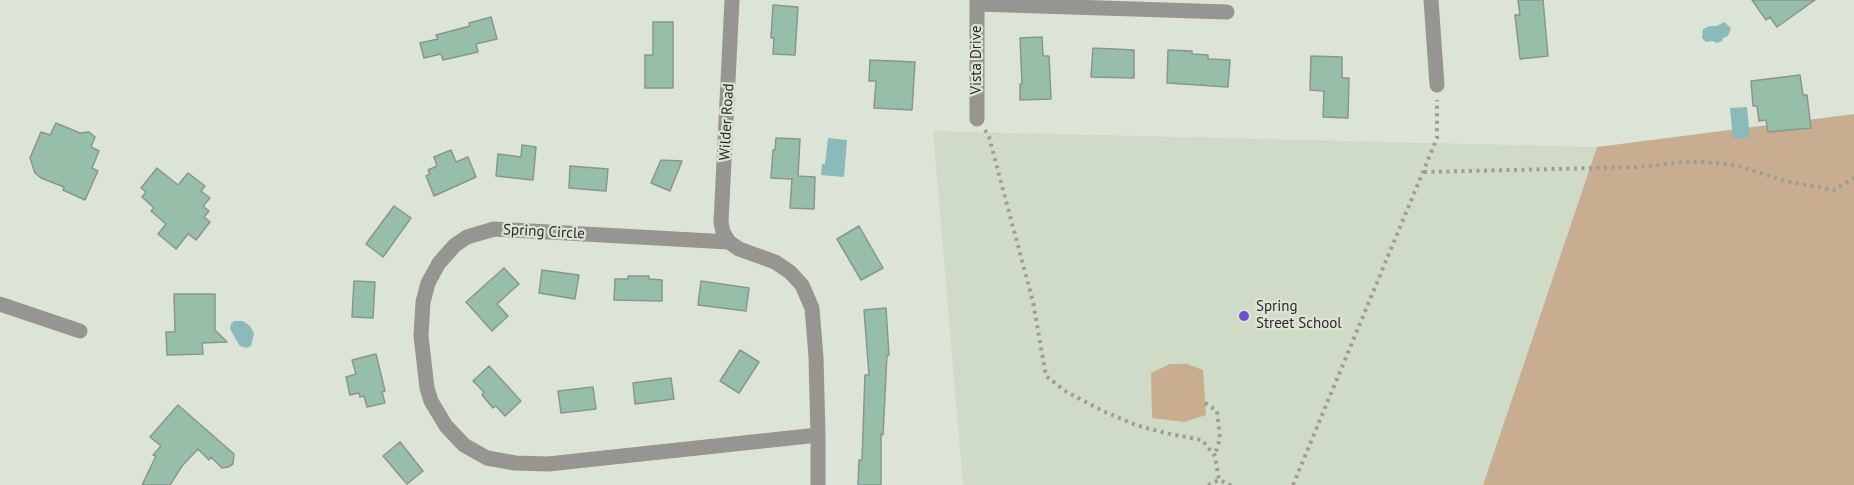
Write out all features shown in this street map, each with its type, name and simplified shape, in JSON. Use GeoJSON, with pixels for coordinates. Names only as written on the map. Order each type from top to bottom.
{"type":"FeatureCollection","features":[{"type":"Feature","properties":{"kind":"street","name":"Wilder Road"},"geometry":{"type":"LineString","coordinates":[[729,243],[721,222],[732,0]]}},
{"type":"Feature","properties":{"kind":"street"},"geometry":{"type":"LineString","coordinates":[[1431,0],[1437,85]]}},
{"type":"Feature","properties":{"kind":"street"},"geometry":{"type":"LineString","coordinates":[[977,2],[1227,12]]}},
{"type":"Feature","properties":{"kind":"street","name":"Vista Drive"},"geometry":{"type":"LineString","coordinates":[[977,2],[977,119]]}},
{"type":"Feature","properties":{"kind":"street","name":"Spring Circle"},"geometry":{"type":"LineString","coordinates":[[494,229],[729,243],[775,262],[790,272],[802,285],[812,308],[818,435],[552,463],[515,463],[487,458],[464,445],[446,426],[431,401],[427,388],[421,336],[423,302],[428,283],[439,263],[455,245],[467,237],[494,229]]}},
{"type":"Feature","properties":{"kind":"street"},"geometry":{"type":"LineString","coordinates":[[0,304],[80,331]]}},
{"type":"Feature","properties":{"kind":"street"},"geometry":{"type":"LineString","coordinates":[[818,435],[818,485]]}},
{"type":"Feature","properties":{"kind":"path"},"geometry":{"type":"LineString","coordinates":[[1293,485],[1437,138],[1437,85]]}},
{"type":"Feature","properties":{"kind":"path"},"geometry":{"type":"LineString","coordinates":[[977,119],[989,137],[992,148],[1033,302],[1046,376],[1065,392],[1136,425],[1202,440],[1215,456]]}},
{"type":"Feature","properties":{"kind":"path"},"geometry":{"type":"LineString","coordinates":[[1424,172],[1638,167],[1684,162],[1735,165],[1785,181],[1834,190],[1854,178]]}},
{"type":"Feature","properties":{"kind":"path"},"geometry":{"type":"LineString","coordinates":[[1205,403],[1217,411],[1220,438],[1215,456],[1219,480]]}},
{"type":"Feature","properties":{"kind":"path"},"geometry":{"type":"LineString","coordinates":[[1209,485],[1219,480],[1231,485]]}},
{"type":"Feature","properties":{"kind":"shaded area"},"geometry":{"type":"Polygon","coordinates":[[[1854,114],[1854,485],[1483,485],[1597,147],[1854,114]]]}},
{"type":"Feature","properties":{"kind":"shaded area","name":"Spring Street School"},"geometry":{"type":"Polygon","coordinates":[[[933,131],[1597,147],[1483,485],[963,485],[933,131]]]}},
{"type":"Feature","properties":{"kind":"shaded area"},"geometry":{"type":"Polygon","coordinates":[[[1170,364],[1187,364],[1203,370],[1206,415],[1184,422],[1152,418],[1151,373],[1170,364]]]}},
{"type":"Feature","properties":{"kind":"water"},"geometry":{"type":"Polygon","coordinates":[[[1724,22],[1731,28],[1728,36],[1722,41],[1706,42],[1702,38],[1703,29],[1724,22]]]}},
{"type":"Feature","properties":{"kind":"water"},"geometry":{"type":"Polygon","coordinates":[[[1747,107],[1750,137],[1733,139],[1730,108],[1747,107]]]}},
{"type":"Feature","properties":{"kind":"water"},"geometry":{"type":"Polygon","coordinates":[[[828,138],[847,140],[844,177],[821,175],[822,164],[825,164],[828,138]]]}},
{"type":"Feature","properties":{"kind":"water"},"geometry":{"type":"Polygon","coordinates":[[[234,321],[243,321],[250,326],[254,333],[251,346],[246,348],[240,346],[230,329],[234,321]]]}},
{"type":"Feature","properties":{"kind":"building"},"geometry":{"type":"Polygon","coordinates":[[[1518,0],[1543,0],[1548,56],[1520,59],[1515,15],[1520,15],[1518,0]]]}},
{"type":"Feature","properties":{"kind":"building"},"geometry":{"type":"Polygon","coordinates":[[[1752,0],[1815,0],[1777,27],[1770,17],[1766,20],[1752,0]]]}},
{"type":"Feature","properties":{"kind":"building"},"geometry":{"type":"Polygon","coordinates":[[[773,5],[798,7],[795,55],[773,54],[774,38],[771,38],[773,5]]]}},
{"type":"Feature","properties":{"kind":"building"},"geometry":{"type":"Polygon","coordinates":[[[491,17],[497,39],[476,44],[478,52],[443,60],[441,54],[424,58],[420,43],[438,39],[436,35],[470,26],[469,23],[491,17]]]}},
{"type":"Feature","properties":{"kind":"building"},"geometry":{"type":"Polygon","coordinates":[[[653,22],[673,22],[673,88],[645,88],[645,55],[653,55],[653,22]]]}},
{"type":"Feature","properties":{"kind":"building"},"geometry":{"type":"Polygon","coordinates":[[[1042,37],[1043,56],[1049,56],[1051,99],[1020,100],[1020,84],[1022,84],[1020,38],[1042,37]]]}},
{"type":"Feature","properties":{"kind":"building"},"geometry":{"type":"Polygon","coordinates":[[[1093,48],[1134,50],[1134,78],[1091,77],[1093,48]]]}},
{"type":"Feature","properties":{"kind":"building"},"geometry":{"type":"Polygon","coordinates":[[[1168,50],[1192,51],[1192,54],[1208,55],[1208,59],[1230,60],[1228,87],[1167,83],[1168,50]]]}},
{"type":"Feature","properties":{"kind":"building"},"geometry":{"type":"Polygon","coordinates":[[[1311,56],[1342,57],[1342,78],[1349,78],[1348,118],[1323,117],[1324,91],[1310,90],[1311,56]]]}},
{"type":"Feature","properties":{"kind":"building"},"geometry":{"type":"Polygon","coordinates":[[[870,60],[915,62],[912,110],[874,108],[876,81],[869,81],[870,60]]]}},
{"type":"Feature","properties":{"kind":"building"},"geometry":{"type":"Polygon","coordinates":[[[1800,75],[1803,95],[1807,95],[1811,128],[1768,132],[1766,120],[1759,121],[1757,106],[1753,106],[1751,81],[1800,75]]]}},
{"type":"Feature","properties":{"kind":"building"},"geometry":{"type":"Polygon","coordinates":[[[56,123],[80,133],[89,132],[95,137],[91,147],[99,151],[92,168],[98,171],[85,200],[35,173],[30,158],[41,132],[50,135],[56,123]]]}},
{"type":"Feature","properties":{"kind":"building"},"geometry":{"type":"Polygon","coordinates":[[[776,138],[800,139],[798,176],[815,177],[814,209],[790,208],[792,179],[771,178],[776,138]]]}},
{"type":"Feature","properties":{"kind":"building"},"geometry":{"type":"Polygon","coordinates":[[[522,145],[536,147],[533,180],[496,176],[498,154],[521,157],[522,145]]]}},
{"type":"Feature","properties":{"kind":"building"},"geometry":{"type":"Polygon","coordinates":[[[451,150],[456,162],[468,157],[476,177],[434,196],[426,176],[430,174],[428,170],[437,166],[434,157],[451,150]]]}},
{"type":"Feature","properties":{"kind":"building"},"geometry":{"type":"Polygon","coordinates":[[[661,160],[682,161],[670,191],[651,183],[661,160]]]}},
{"type":"Feature","properties":{"kind":"building"},"geometry":{"type":"Polygon","coordinates":[[[570,166],[608,169],[606,191],[569,188],[570,166]]]}},
{"type":"Feature","properties":{"kind":"building"},"geometry":{"type":"Polygon","coordinates":[[[157,168],[178,185],[188,173],[205,186],[201,191],[210,198],[203,206],[209,211],[204,217],[210,222],[196,240],[188,234],[176,249],[158,234],[166,224],[151,211],[154,208],[142,197],[146,192],[141,188],[157,168]]]}},
{"type":"Feature","properties":{"kind":"building"},"geometry":{"type":"Polygon","coordinates":[[[394,206],[411,218],[383,257],[366,244],[394,206]]]}},
{"type":"Feature","properties":{"kind":"building"},"geometry":{"type":"Polygon","coordinates":[[[859,226],[883,268],[861,280],[837,239],[859,226]]]}},
{"type":"Feature","properties":{"kind":"building"},"geometry":{"type":"Polygon","coordinates":[[[504,268],[519,284],[497,304],[508,316],[492,331],[466,302],[504,268]]]}},
{"type":"Feature","properties":{"kind":"building"},"geometry":{"type":"Polygon","coordinates":[[[542,270],[579,275],[575,299],[539,293],[542,270]]]}},
{"type":"Feature","properties":{"kind":"building"},"geometry":{"type":"Polygon","coordinates":[[[628,276],[649,276],[649,279],[662,280],[662,301],[614,300],[615,279],[628,279],[628,276]]]}},
{"type":"Feature","properties":{"kind":"building"},"geometry":{"type":"Polygon","coordinates":[[[354,281],[375,282],[373,318],[352,317],[354,281]]]}},
{"type":"Feature","properties":{"kind":"building"},"geometry":{"type":"Polygon","coordinates":[[[701,281],[749,288],[746,311],[698,305],[701,281]]]}},
{"type":"Feature","properties":{"kind":"building"},"geometry":{"type":"Polygon","coordinates":[[[174,294],[215,294],[215,330],[227,342],[202,343],[203,354],[167,355],[166,332],[175,332],[174,294]]]}},
{"type":"Feature","properties":{"kind":"building"},"geometry":{"type":"Polygon","coordinates":[[[886,308],[889,355],[887,355],[883,435],[881,434],[881,485],[858,485],[859,460],[862,460],[865,375],[869,375],[864,310],[886,308]]]}},
{"type":"Feature","properties":{"kind":"building"},"geometry":{"type":"Polygon","coordinates":[[[740,350],[759,362],[739,393],[720,381],[740,350]]]}},
{"type":"Feature","properties":{"kind":"building"},"geometry":{"type":"Polygon","coordinates":[[[376,354],[385,391],[382,392],[385,403],[367,407],[364,396],[360,397],[359,393],[350,395],[346,377],[356,374],[352,360],[376,354]]]}},
{"type":"Feature","properties":{"kind":"building"},"geometry":{"type":"Polygon","coordinates":[[[489,366],[521,401],[505,416],[496,406],[493,408],[482,395],[484,392],[473,381],[489,366]]]}},
{"type":"Feature","properties":{"kind":"building"},"geometry":{"type":"Polygon","coordinates":[[[671,378],[674,399],[635,404],[633,383],[671,378]]]}},
{"type":"Feature","properties":{"kind":"building"},"geometry":{"type":"Polygon","coordinates":[[[593,387],[596,409],[561,413],[558,391],[593,387]]]}},
{"type":"Feature","properties":{"kind":"building"},"geometry":{"type":"Polygon","coordinates":[[[178,405],[234,454],[233,464],[222,468],[198,449],[182,466],[170,485],[142,485],[156,456],[153,455],[161,446],[150,437],[178,405]]]}},
{"type":"Feature","properties":{"kind":"building"},"geometry":{"type":"Polygon","coordinates":[[[400,442],[423,471],[407,484],[383,456],[400,442]]]}},
{"type":"Feature","properties":{"kind":"place","name":"Spring Street School"},"geometry":{"type":"Point","coordinates":[1244,316]}}]}
